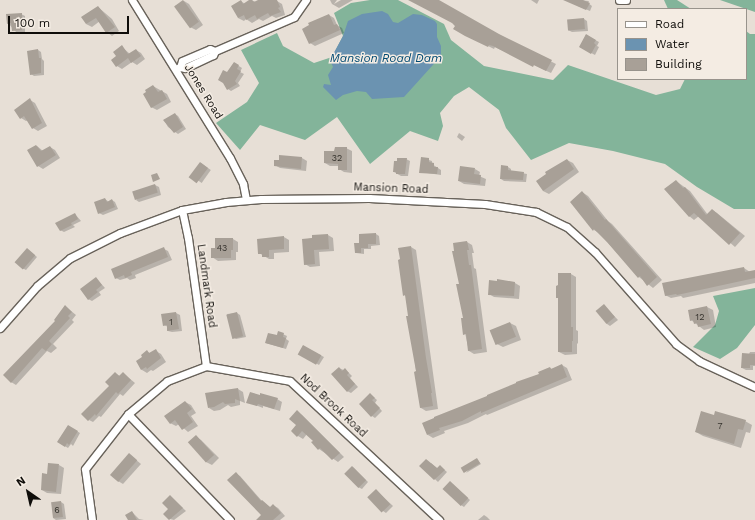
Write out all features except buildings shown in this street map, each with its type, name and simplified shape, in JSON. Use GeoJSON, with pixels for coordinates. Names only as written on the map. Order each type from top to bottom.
{"type":"FeatureCollection","features":[{"type":"Feature","properties":{"kind":"street","name":"Jones Road"},"geometry":{"type":"LineString","coordinates":[[132,0],[178,68],[235,168],[243,184],[246,200]]}},
{"type":"Feature","properties":{"kind":"street"},"geometry":{"type":"LineString","coordinates":[[178,68],[182,61],[210,49],[215,51],[294,17],[306,0]]}},
{"type":"Feature","properties":{"kind":"street"},"geometry":{"type":"LineString","coordinates":[[619,0],[626,0]]}},
{"type":"Feature","properties":{"kind":"street","name":"Mansion Road"},"geometry":{"type":"LineString","coordinates":[[0,328],[38,286],[70,258],[120,233],[182,210],[246,200],[362,198],[499,206],[536,212],[558,221],[582,238],[663,330],[688,354],[714,369],[755,387]]}},
{"type":"Feature","properties":{"kind":"street","name":"Landmark Road"},"geometry":{"type":"LineString","coordinates":[[182,210],[190,246],[206,366]]}},
{"type":"Feature","properties":{"kind":"street"},"geometry":{"type":"LineString","coordinates":[[92,520],[85,469],[128,414],[167,381],[206,366]]}},
{"type":"Feature","properties":{"kind":"street","name":"Nod Brook Road"},"geometry":{"type":"LineString","coordinates":[[206,366],[290,381],[439,520]]}},
{"type":"Feature","properties":{"kind":"street"},"geometry":{"type":"LineString","coordinates":[[128,414],[230,520]]}},
{"type":"Feature","properties":{"kind":"green space"},"geometry":{"type":"Polygon","coordinates":[[[370,0],[398,0],[444,24],[451,40],[484,66],[553,80],[568,65],[656,95],[680,89],[684,80],[747,80],[747,32],[750,34],[755,34],[755,209],[734,209],[697,187],[665,164],[613,151],[569,143],[531,160],[506,128],[499,110],[469,87],[454,96],[440,113],[443,126],[438,141],[410,131],[370,164],[337,117],[305,140],[260,125],[240,150],[216,123],[247,102],[259,83],[241,50],[277,33],[283,46],[314,63],[332,57],[343,36],[334,13],[351,3],[370,0]]]}},
{"type":"Feature","properties":{"kind":"green space"},"geometry":{"type":"Polygon","coordinates":[[[664,0],[677,0],[689,8],[668,8],[664,0]]]}},
{"type":"Feature","properties":{"kind":"green space"},"geometry":{"type":"Polygon","coordinates":[[[720,0],[755,0],[755,12],[720,0]]]}},
{"type":"Feature","properties":{"kind":"green space"},"geometry":{"type":"Polygon","coordinates":[[[755,288],[755,325],[737,348],[720,359],[693,347],[715,325],[719,311],[713,296],[755,288]]]}},
{"type":"Feature","properties":{"kind":"water","name":"Mansion Road Dam"},"geometry":{"type":"Polygon","coordinates":[[[382,11],[388,14],[393,22],[398,23],[413,14],[422,15],[435,21],[437,24],[437,37],[441,46],[441,56],[404,97],[372,99],[366,92],[357,91],[343,95],[336,100],[323,87],[324,84],[331,85],[328,75],[333,67],[330,60],[343,36],[348,21],[362,14],[382,11]]]}}]}
